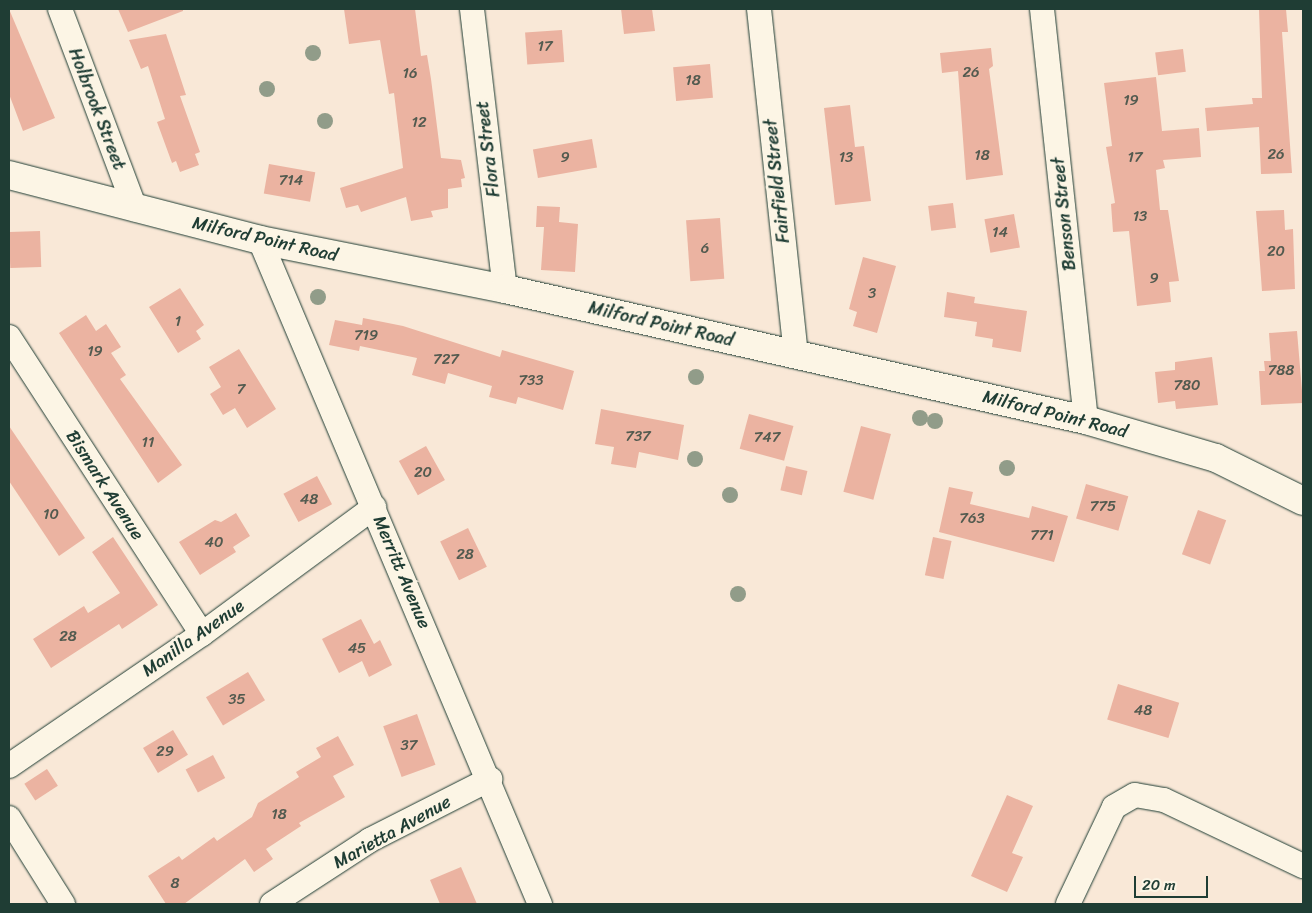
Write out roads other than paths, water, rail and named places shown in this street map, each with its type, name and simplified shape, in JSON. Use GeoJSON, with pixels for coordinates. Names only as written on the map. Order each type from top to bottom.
{"type":"FeatureCollection","features":[{"type":"Feature","properties":{"kind":"main road","name":"Milford Point Road"},"geometry":{"type":"LineString","coordinates":[[9,175],[260,240],[505,289],[1086,420],[1216,458],[1303,501]]}},
{"type":"Feature","properties":{"kind":"street","name":"Holbrook Street"},"geometry":{"type":"LineString","coordinates":[[60,9],[135,209]]}},
{"type":"Feature","properties":{"kind":"street","name":"Flora Street"},"geometry":{"type":"LineString","coordinates":[[472,9],[505,289]]}},
{"type":"Feature","properties":{"kind":"street","name":"Fairfield Street"},"geometry":{"type":"LineString","coordinates":[[759,9],[796,354]]}},
{"type":"Feature","properties":{"kind":"street","name":"Benson Street"},"geometry":{"type":"LineString","coordinates":[[1042,9],[1086,420]]}},
{"type":"Feature","properties":{"kind":"street","name":"Merritt Avenue"},"geometry":{"type":"LineString","coordinates":[[260,240],[490,780],[540,904]]}},
{"type":"Feature","properties":{"kind":"street","name":"Bismark Avenue"},"geometry":{"type":"LineString","coordinates":[[9,337],[202,634]]}},
{"type":"Feature","properties":{"kind":"street","name":"Manilla Avenue"},"geometry":{"type":"LineString","coordinates":[[9,766],[202,634],[374,507]]}},
{"type":"Feature","properties":{"kind":"street","name":"Marietta Avenue"},"geometry":{"type":"LineString","coordinates":[[272,904],[370,840],[490,780]]}},
{"type":"Feature","properties":{"kind":"street"},"geometry":{"type":"LineString","coordinates":[[1068,904],[1114,807],[1135,795],[1164,800],[1303,866]]}},
{"type":"Feature","properties":{"kind":"street"},"geometry":{"type":"LineString","coordinates":[[9,818],[63,904]]}}]}
